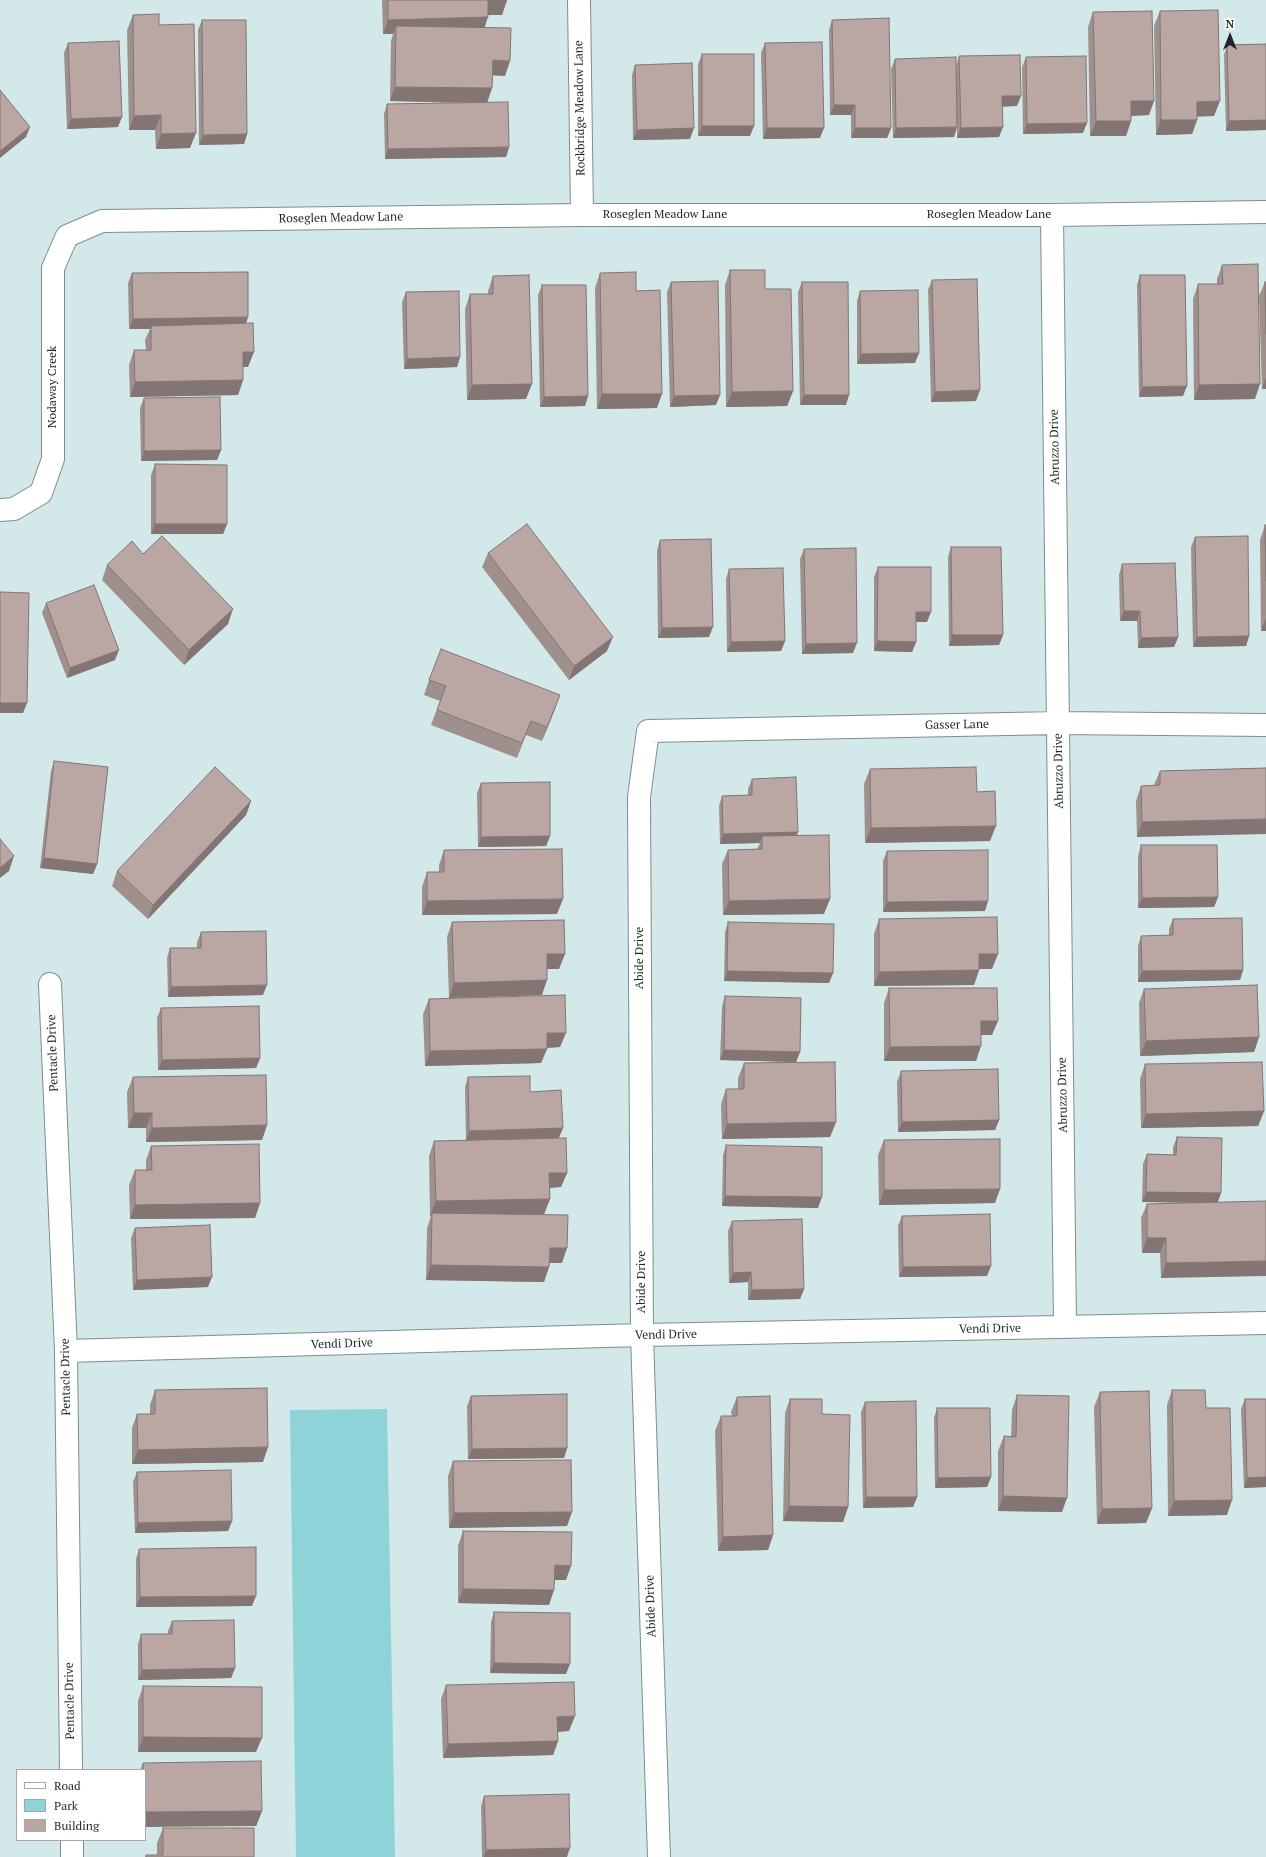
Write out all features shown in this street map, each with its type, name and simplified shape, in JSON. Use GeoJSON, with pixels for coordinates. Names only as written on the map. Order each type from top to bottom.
{"type":"FeatureCollection","features":[{"type":"Feature","properties":{"kind":"street","name":"Rockbridge Meadow Lane"},"geometry":{"type":"LineString","coordinates":[[579,0],[582,215]]}},
{"type":"Feature","properties":{"kind":"street","name":"Roseglen Meadow Lane"},"geometry":{"type":"LineString","coordinates":[[67,236],[102,221],[582,215],[1052,215],[1266,212]]}},
{"type":"Feature","properties":{"kind":"street","name":"Abruzzo Drive"},"geometry":{"type":"LineString","coordinates":[[1052,215],[1065,1327]]}},
{"type":"Feature","properties":{"kind":"street","name":"Nodaway Creek"},"geometry":{"type":"LineString","coordinates":[[0,510],[14,510],[42,494],[53,459],[53,268],[67,236]]}},
{"type":"Feature","properties":{"kind":"street","name":"Gasser Lane"},"geometry":{"type":"LineString","coordinates":[[648,731],[1059,723],[1266,724]]}},
{"type":"Feature","properties":{"kind":"street","name":"Abide Drive"},"geometry":{"type":"LineString","coordinates":[[648,731],[639,797],[642,1335],[659,1857]]}},
{"type":"Feature","properties":{"kind":"street","name":"Pentacle Drive"},"geometry":{"type":"LineString","coordinates":[[50,984],[66,1351],[71,1769]]}},
{"type":"Feature","properties":{"kind":"street","name":"Vendi Drive"},"geometry":{"type":"LineString","coordinates":[[66,1351],[642,1335],[1266,1324]]}},
{"type":"Feature","properties":{"kind":"street"},"geometry":{"type":"LineString","coordinates":[[72,1841],[72,1857]]}},
{"type":"Feature","properties":{"kind":"green space"},"geometry":{"type":"Polygon","coordinates":[[[387,1409],[395,1857],[296,1857],[290,1410],[387,1409]]]}},
{"type":"Feature","properties":{"kind":"building"},"geometry":{"type":"Polygon","coordinates":[[[388,0],[507,0],[488,1],[488,17],[388,20],[388,0]]]}},
{"type":"Feature","properties":{"kind":"building"},"geometry":{"type":"Polygon","coordinates":[[[1218,10],[1220,101],[1197,102],[1197,120],[1161,120],[1160,11],[1218,10]]]}},
{"type":"Feature","properties":{"kind":"building"},"geometry":{"type":"Polygon","coordinates":[[[1152,11],[1154,101],[1131,101],[1131,121],[1096,121],[1093,12],[1152,11]]]}},
{"type":"Feature","properties":{"kind":"building"},"geometry":{"type":"Polygon","coordinates":[[[159,14],[159,25],[194,24],[196,133],[161,134],[161,115],[134,116],[133,15],[159,14]]]}},
{"type":"Feature","properties":{"kind":"building"},"geometry":{"type":"Polygon","coordinates":[[[889,18],[891,128],[855,128],[855,105],[834,105],[832,20],[889,18]]]}},
{"type":"Feature","properties":{"kind":"building"},"geometry":{"type":"Polygon","coordinates":[[[202,20],[246,20],[247,134],[203,135],[202,20]]]}},
{"type":"Feature","properties":{"kind":"building"},"geometry":{"type":"Polygon","coordinates":[[[396,26],[511,28],[510,61],[493,60],[492,88],[395,87],[396,26]]]}},
{"type":"Feature","properties":{"kind":"building"},"geometry":{"type":"Polygon","coordinates":[[[119,41],[122,117],[71,119],[68,43],[119,41]]]}},
{"type":"Feature","properties":{"kind":"building"},"geometry":{"type":"Polygon","coordinates":[[[822,42],[824,128],[767,128],[765,43],[822,42]]]}},
{"type":"Feature","properties":{"kind":"building"},"geometry":{"type":"Polygon","coordinates":[[[1266,44],[1266,120],[1229,121],[1227,45],[1266,44]]]}},
{"type":"Feature","properties":{"kind":"building"},"geometry":{"type":"Polygon","coordinates":[[[702,54],[754,54],[754,126],[702,126],[702,54]]]}},
{"type":"Feature","properties":{"kind":"building"},"geometry":{"type":"Polygon","coordinates":[[[1020,55],[1021,96],[1002,96],[1003,127],[961,128],[959,56],[1020,55]]]}},
{"type":"Feature","properties":{"kind":"building"},"geometry":{"type":"Polygon","coordinates":[[[1086,56],[1087,123],[1027,124],[1026,57],[1086,56]]]}},
{"type":"Feature","properties":{"kind":"building"},"geometry":{"type":"Polygon","coordinates":[[[956,57],[957,127],[896,128],[895,59],[956,57]]]}},
{"type":"Feature","properties":{"kind":"building"},"geometry":{"type":"Polygon","coordinates":[[[692,63],[694,128],[637,130],[635,65],[692,63]]]}},
{"type":"Feature","properties":{"kind":"building"},"geometry":{"type":"Polygon","coordinates":[[[0,90],[30,127],[0,151],[0,90]]]}},
{"type":"Feature","properties":{"kind":"building"},"geometry":{"type":"Polygon","coordinates":[[[508,102],[509,147],[388,149],[387,104],[508,102]]]}},
{"type":"Feature","properties":{"kind":"building"},"geometry":{"type":"Polygon","coordinates":[[[1258,264],[1260,384],[1199,385],[1198,284],[1223,284],[1222,265],[1258,264]]]}},
{"type":"Feature","properties":{"kind":"building"},"geometry":{"type":"Polygon","coordinates":[[[730,270],[765,270],[765,289],[791,289],[793,391],[732,392],[730,270]]]}},
{"type":"Feature","properties":{"kind":"building"},"geometry":{"type":"Polygon","coordinates":[[[248,272],[248,317],[133,319],[132,273],[248,272]]]}},
{"type":"Feature","properties":{"kind":"building"},"geometry":{"type":"Polygon","coordinates":[[[636,272],[636,291],[660,290],[662,394],[602,394],[600,273],[636,272]]]}},
{"type":"Feature","properties":{"kind":"building"},"geometry":{"type":"Polygon","coordinates":[[[529,275],[532,384],[472,385],[470,294],[493,294],[493,276],[529,275]]]}},
{"type":"Feature","properties":{"kind":"building"},"geometry":{"type":"Polygon","coordinates":[[[1140,275],[1185,275],[1187,386],[1142,387],[1140,275]]]}},
{"type":"Feature","properties":{"kind":"building"},"geometry":{"type":"Polygon","coordinates":[[[977,279],[980,390],[935,392],[932,280],[977,279]]]}},
{"type":"Feature","properties":{"kind":"building"},"geometry":{"type":"Polygon","coordinates":[[[718,281],[720,395],[674,396],[671,282],[718,281]]]}},
{"type":"Feature","properties":{"kind":"building"},"geometry":{"type":"Polygon","coordinates":[[[802,282],[848,282],[849,395],[804,395],[802,282]]]}},
{"type":"Feature","properties":{"kind":"building"},"geometry":{"type":"Polygon","coordinates":[[[1265,282],[1266,282],[1266,334],[1265,282]]]}},
{"type":"Feature","properties":{"kind":"building"},"geometry":{"type":"Polygon","coordinates":[[[542,285],[586,285],[588,396],[544,397],[542,285]]]}},
{"type":"Feature","properties":{"kind":"building"},"geometry":{"type":"Polygon","coordinates":[[[918,290],[919,353],[861,354],[860,291],[918,290]]]}},
{"type":"Feature","properties":{"kind":"building"},"geometry":{"type":"Polygon","coordinates":[[[459,291],[460,357],[407,359],[406,292],[459,291]]]}},
{"type":"Feature","properties":{"kind":"building"},"geometry":{"type":"Polygon","coordinates":[[[253,323],[254,352],[243,352],[243,380],[135,382],[134,350],[151,350],[151,326],[253,323]]]}},
{"type":"Feature","properties":{"kind":"building"},"geometry":{"type":"Polygon","coordinates":[[[220,397],[221,450],[144,451],[144,398],[220,397]]]}},
{"type":"Feature","properties":{"kind":"building"},"geometry":{"type":"Polygon","coordinates":[[[155,464],[227,465],[227,524],[155,524],[155,464]]]}},
{"type":"Feature","properties":{"kind":"building"},"geometry":{"type":"Polygon","coordinates":[[[527,524],[613,637],[574,666],[488,553],[527,524]]]}},
{"type":"Feature","properties":{"kind":"building"},"geometry":{"type":"Polygon","coordinates":[[[1265,525],[1266,525],[1266,581],[1265,525]]]}},
{"type":"Feature","properties":{"kind":"building"},"geometry":{"type":"Polygon","coordinates":[[[162,536],[233,609],[189,650],[107,565],[132,541],[143,554],[162,536]]]}},
{"type":"Feature","properties":{"kind":"building"},"geometry":{"type":"Polygon","coordinates":[[[1248,536],[1249,636],[1197,637],[1195,537],[1248,536]]]}},
{"type":"Feature","properties":{"kind":"building"},"geometry":{"type":"Polygon","coordinates":[[[711,539],[713,627],[662,628],[660,540],[711,539]]]}},
{"type":"Feature","properties":{"kind":"building"},"geometry":{"type":"Polygon","coordinates":[[[951,547],[1001,547],[1003,635],[952,635],[951,547]]]}},
{"type":"Feature","properties":{"kind":"building"},"geometry":{"type":"Polygon","coordinates":[[[856,548],[857,643],[806,644],[804,549],[856,548]]]}},
{"type":"Feature","properties":{"kind":"building"},"geometry":{"type":"Polygon","coordinates":[[[1175,563],[1178,637],[1141,638],[1140,611],[1124,611],[1122,564],[1175,563]]]}},
{"type":"Feature","properties":{"kind":"building"},"geometry":{"type":"Polygon","coordinates":[[[878,567],[931,567],[931,612],[916,612],[916,642],[877,641],[878,567]]]}},
{"type":"Feature","properties":{"kind":"building"},"geometry":{"type":"Polygon","coordinates":[[[783,568],[785,641],[731,642],[729,569],[783,568]]]}},
{"type":"Feature","properties":{"kind":"building"},"geometry":{"type":"Polygon","coordinates":[[[94,585],[119,650],[70,668],[46,603],[94,585]]]}},
{"type":"Feature","properties":{"kind":"building"},"geometry":{"type":"Polygon","coordinates":[[[0,592],[29,593],[27,703],[0,703],[0,592]]]}},
{"type":"Feature","properties":{"kind":"building"},"geometry":{"type":"Polygon","coordinates":[[[441,649],[560,695],[547,727],[531,721],[522,743],[437,710],[446,686],[429,680],[441,649]]]}},
{"type":"Feature","properties":{"kind":"building"},"geometry":{"type":"Polygon","coordinates":[[[54,761],[108,767],[97,864],[44,858],[54,761]]]}},
{"type":"Feature","properties":{"kind":"building"},"geometry":{"type":"Polygon","coordinates":[[[215,767],[251,801],[153,905],[117,871],[215,767]]]}},
{"type":"Feature","properties":{"kind":"building"},"geometry":{"type":"Polygon","coordinates":[[[976,767],[977,792],[995,791],[996,826],[871,828],[870,769],[976,767]]]}},
{"type":"Feature","properties":{"kind":"building"},"geometry":{"type":"Polygon","coordinates":[[[1266,768],[1266,819],[1142,822],[1141,786],[1160,785],[1160,771],[1266,768]]]}},
{"type":"Feature","properties":{"kind":"building"},"geometry":{"type":"Polygon","coordinates":[[[796,777],[798,832],[723,834],[722,796],[752,795],[752,779],[796,777]]]}},
{"type":"Feature","properties":{"kind":"building"},"geometry":{"type":"Polygon","coordinates":[[[550,782],[550,836],[481,837],[481,783],[550,782]]]}},
{"type":"Feature","properties":{"kind":"building"},"geometry":{"type":"Polygon","coordinates":[[[829,835],[830,899],[729,901],[728,850],[762,849],[762,836],[829,835]]]}},
{"type":"Feature","properties":{"kind":"building"},"geometry":{"type":"Polygon","coordinates":[[[0,839],[14,856],[0,868],[0,839]]]}},
{"type":"Feature","properties":{"kind":"building"},"geometry":{"type":"Polygon","coordinates":[[[1141,845],[1217,845],[1218,897],[1142,898],[1141,845]]]}},
{"type":"Feature","properties":{"kind":"building"},"geometry":{"type":"Polygon","coordinates":[[[562,849],[563,899],[427,901],[427,872],[444,872],[444,850],[562,849]]]}},
{"type":"Feature","properties":{"kind":"building"},"geometry":{"type":"Polygon","coordinates":[[[988,850],[988,901],[887,902],[887,851],[988,850]]]}},
{"type":"Feature","properties":{"kind":"building"},"geometry":{"type":"Polygon","coordinates":[[[997,917],[998,954],[979,954],[979,970],[879,972],[879,919],[997,917]]]}},
{"type":"Feature","properties":{"kind":"building"},"geometry":{"type":"Polygon","coordinates":[[[1242,918],[1243,970],[1142,971],[1141,936],[1173,935],[1173,919],[1242,918]]]}},
{"type":"Feature","properties":{"kind":"building"},"geometry":{"type":"Polygon","coordinates":[[[564,920],[565,954],[547,954],[547,980],[454,983],[452,922],[564,920]]]}},
{"type":"Feature","properties":{"kind":"building"},"geometry":{"type":"Polygon","coordinates":[[[728,922],[834,924],[833,973],[727,971],[728,922]]]}},
{"type":"Feature","properties":{"kind":"building"},"geometry":{"type":"Polygon","coordinates":[[[266,931],[267,985],[171,987],[170,948],[201,948],[201,932],[266,931]]]}},
{"type":"Feature","properties":{"kind":"building"},"geometry":{"type":"Polygon","coordinates":[[[1257,985],[1259,1037],[1146,1041],[1144,989],[1257,985]]]}},
{"type":"Feature","properties":{"kind":"building"},"geometry":{"type":"Polygon","coordinates":[[[889,988],[997,988],[998,1021],[981,1021],[981,1046],[890,1047],[889,988]]]}},
{"type":"Feature","properties":{"kind":"building"},"geometry":{"type":"Polygon","coordinates":[[[565,995],[566,1033],[547,1033],[547,1049],[430,1051],[429,999],[565,995]]]}},
{"type":"Feature","properties":{"kind":"building"},"geometry":{"type":"Polygon","coordinates":[[[725,996],[801,998],[800,1052],[724,1050],[725,996]]]}},
{"type":"Feature","properties":{"kind":"building"},"geometry":{"type":"Polygon","coordinates":[[[259,1006],[260,1058],[162,1060],[161,1008],[259,1006]]]}},
{"type":"Feature","properties":{"kind":"building"},"geometry":{"type":"Polygon","coordinates":[[[835,1062],[836,1122],[727,1124],[726,1089],[744,1089],[744,1063],[835,1062]]]}},
{"type":"Feature","properties":{"kind":"building"},"geometry":{"type":"Polygon","coordinates":[[[1262,1062],[1264,1111],[1146,1114],[1145,1064],[1262,1062]]]}},
{"type":"Feature","properties":{"kind":"building"},"geometry":{"type":"Polygon","coordinates":[[[998,1069],[999,1120],[902,1122],[901,1071],[998,1069]]]}},
{"type":"Feature","properties":{"kind":"building"},"geometry":{"type":"Polygon","coordinates":[[[266,1075],[267,1125],[152,1128],[152,1113],[134,1113],[133,1077],[266,1075]]]}},
{"type":"Feature","properties":{"kind":"building"},"geometry":{"type":"Polygon","coordinates":[[[530,1076],[530,1092],[561,1090],[563,1128],[469,1131],[468,1077],[530,1076]]]}},
{"type":"Feature","properties":{"kind":"building"},"geometry":{"type":"Polygon","coordinates":[[[1177,1137],[1222,1138],[1221,1193],[1146,1192],[1147,1154],[1176,1155],[1177,1137]]]}},
{"type":"Feature","properties":{"kind":"building"},"geometry":{"type":"Polygon","coordinates":[[[566,1138],[567,1173],[549,1173],[550,1199],[436,1201],[434,1141],[566,1138]]]}},
{"type":"Feature","properties":{"kind":"building"},"geometry":{"type":"Polygon","coordinates":[[[1000,1139],[1000,1189],[884,1190],[884,1140],[1000,1139]]]}},
{"type":"Feature","properties":{"kind":"building"},"geometry":{"type":"Polygon","coordinates":[[[259,1144],[260,1203],[135,1205],[135,1170],[152,1170],[151,1146],[259,1144]]]}},
{"type":"Feature","properties":{"kind":"building"},"geometry":{"type":"Polygon","coordinates":[[[726,1145],[822,1147],[822,1197],[725,1196],[726,1145]]]}},
{"type":"Feature","properties":{"kind":"building"},"geometry":{"type":"Polygon","coordinates":[[[1266,1201],[1266,1261],[1166,1263],[1166,1238],[1147,1238],[1147,1204],[1266,1201]]]}},
{"type":"Feature","properties":{"kind":"building"},"geometry":{"type":"Polygon","coordinates":[[[432,1213],[568,1215],[567,1248],[550,1248],[549,1267],[431,1265],[432,1213]]]}},
{"type":"Feature","properties":{"kind":"building"},"geometry":{"type":"Polygon","coordinates":[[[990,1214],[991,1266],[903,1267],[902,1216],[990,1214]]]}},
{"type":"Feature","properties":{"kind":"building"},"geometry":{"type":"Polygon","coordinates":[[[802,1219],[804,1289],[752,1290],[751,1272],[733,1273],[732,1221],[802,1219]]]}},
{"type":"Feature","properties":{"kind":"building"},"geometry":{"type":"Polygon","coordinates":[[[210,1225],[212,1277],[137,1280],[135,1228],[210,1225]]]}},
{"type":"Feature","properties":{"kind":"building"},"geometry":{"type":"Polygon","coordinates":[[[267,1388],[268,1447],[138,1450],[137,1414],[155,1414],[155,1390],[267,1388]]]}},
{"type":"Feature","properties":{"kind":"building"},"geometry":{"type":"Polygon","coordinates":[[[1172,1390],[1205,1390],[1206,1408],[1230,1408],[1232,1500],[1174,1501],[1172,1390]]]}},
{"type":"Feature","properties":{"kind":"building"},"geometry":{"type":"Polygon","coordinates":[[[1149,1391],[1152,1508],[1102,1509],[1100,1392],[1149,1391]]]}},
{"type":"Feature","properties":{"kind":"building"},"geometry":{"type":"Polygon","coordinates":[[[567,1394],[567,1448],[472,1449],[471,1396],[567,1394]]]}},
{"type":"Feature","properties":{"kind":"building"},"geometry":{"type":"Polygon","coordinates":[[[1017,1395],[1069,1396],[1067,1498],[1003,1496],[1004,1436],[1016,1437],[1017,1395]]]}},
{"type":"Feature","properties":{"kind":"building"},"geometry":{"type":"Polygon","coordinates":[[[770,1396],[773,1535],[723,1537],[721,1416],[737,1416],[737,1397],[770,1396]]]}},
{"type":"Feature","properties":{"kind":"building"},"geometry":{"type":"Polygon","coordinates":[[[790,1399],[822,1399],[822,1414],[850,1415],[848,1507],[789,1506],[790,1399]]]}},
{"type":"Feature","properties":{"kind":"building"},"geometry":{"type":"Polygon","coordinates":[[[1245,1399],[1266,1399],[1266,1477],[1247,1478],[1245,1399]]]}},
{"type":"Feature","properties":{"kind":"building"},"geometry":{"type":"Polygon","coordinates":[[[916,1401],[917,1497],[866,1497],[865,1402],[916,1401]]]}},
{"type":"Feature","properties":{"kind":"building"},"geometry":{"type":"Polygon","coordinates":[[[937,1408],[990,1408],[991,1477],[938,1478],[937,1408]]]}},
{"type":"Feature","properties":{"kind":"building"},"geometry":{"type":"Polygon","coordinates":[[[571,1460],[572,1512],[454,1513],[453,1461],[571,1460]]]}},
{"type":"Feature","properties":{"kind":"building"},"geometry":{"type":"Polygon","coordinates":[[[231,1470],[232,1521],[138,1523],[137,1472],[231,1470]]]}},
{"type":"Feature","properties":{"kind":"building"},"geometry":{"type":"Polygon","coordinates":[[[463,1531],[572,1532],[571,1566],[555,1565],[554,1590],[463,1589],[463,1531]]]}},
{"type":"Feature","properties":{"kind":"building"},"geometry":{"type":"Polygon","coordinates":[[[256,1547],[256,1596],[140,1597],[139,1549],[256,1547]]]}},
{"type":"Feature","properties":{"kind":"building"},"geometry":{"type":"Polygon","coordinates":[[[494,1612],[570,1613],[570,1664],[494,1663],[494,1612]]]}},
{"type":"Feature","properties":{"kind":"building"},"geometry":{"type":"Polygon","coordinates":[[[234,1620],[235,1668],[142,1670],[141,1634],[172,1634],[172,1621],[234,1620]]]}},
{"type":"Feature","properties":{"kind":"building"},"geometry":{"type":"Polygon","coordinates":[[[574,1682],[575,1716],[557,1717],[558,1741],[448,1744],[446,1685],[574,1682]]]}},
{"type":"Feature","properties":{"kind":"building"},"geometry":{"type":"Polygon","coordinates":[[[143,1686],[262,1687],[262,1738],[143,1737],[143,1686]]]}},
{"type":"Feature","properties":{"kind":"building"},"geometry":{"type":"Polygon","coordinates":[[[261,1761],[262,1811],[146,1812],[146,1769],[143,1769],[143,1763],[261,1761]]]}},
{"type":"Feature","properties":{"kind":"building"},"geometry":{"type":"Polygon","coordinates":[[[569,1794],[570,1848],[486,1850],[484,1796],[569,1794]]]}},
{"type":"Feature","properties":{"kind":"building"},"geometry":{"type":"Polygon","coordinates":[[[163,1828],[254,1828],[254,1857],[146,1857],[146,1855],[163,1855],[163,1828]]]}}]}
